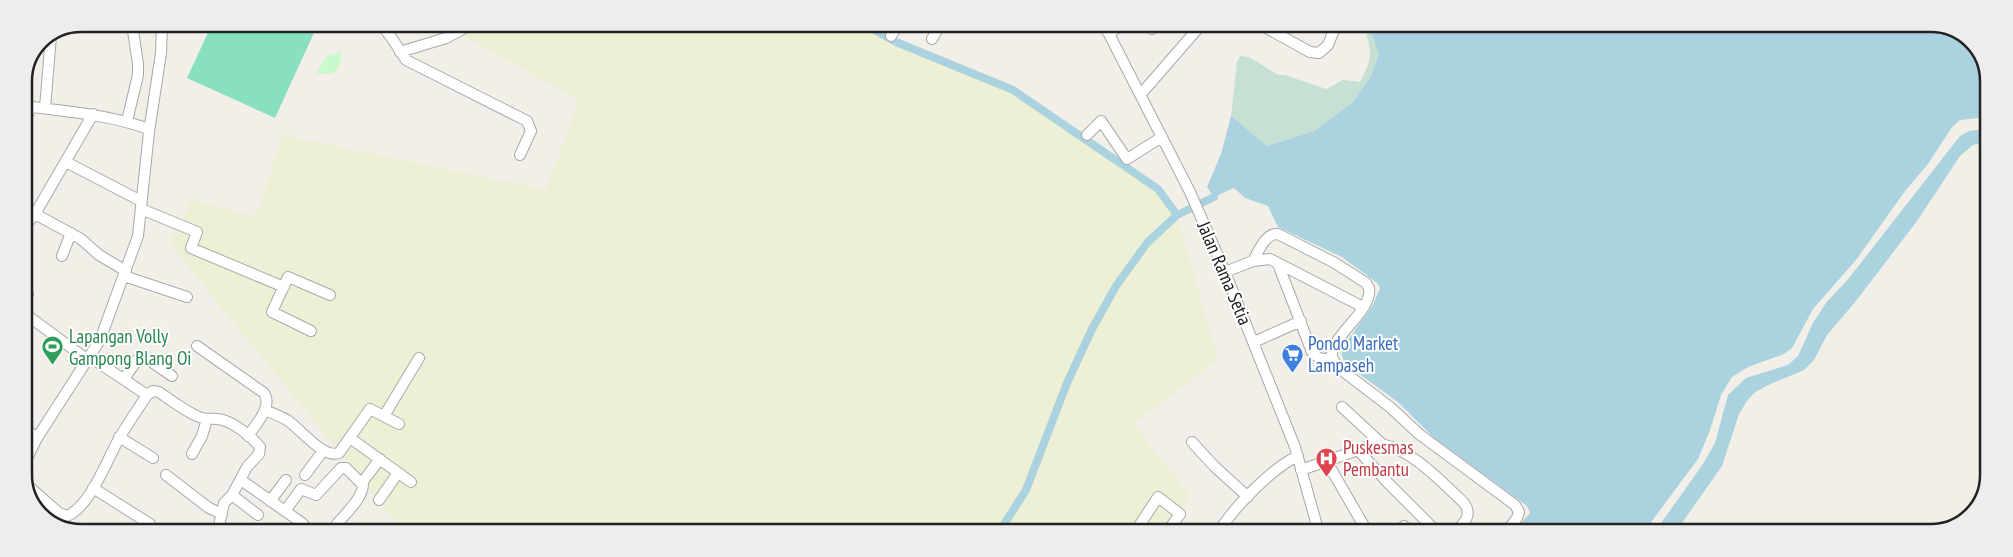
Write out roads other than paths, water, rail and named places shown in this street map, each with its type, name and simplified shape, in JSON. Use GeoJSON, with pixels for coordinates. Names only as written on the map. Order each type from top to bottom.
{"type":"FeatureCollection","features":[{"type":"Feature","properties":{"kind":"street"},"geometry":{"type":"LineString","coordinates":[[127,122],[138,75],[133,33]]}},
{"type":"Feature","properties":{"kind":"street"},"geometry":{"type":"LineString","coordinates":[[33,446],[89,358],[108,322],[138,236],[161,53],[162,33]]}},
{"type":"Feature","properties":{"kind":"street"},"geometry":{"type":"LineString","coordinates":[[388,33],[406,60],[412,64],[527,121],[530,124],[531,131],[520,155]]}},
{"type":"Feature","properties":{"kind":"street"},"geometry":{"type":"LineString","coordinates":[[400,52],[446,38],[455,33]]}},
{"type":"Feature","properties":{"kind":"street"},"geometry":{"type":"LineString","coordinates":[[932,39],[935,33]]}},
{"type":"Feature","properties":{"kind":"street"},"geometry":{"type":"LineString","coordinates":[[1141,94],[1194,33]]}},
{"type":"Feature","properties":{"kind":"street"},"geometry":{"type":"LineString","coordinates":[[1276,33],[1310,52],[1319,53],[1328,45],[1333,33]]}},
{"type":"Feature","properties":{"kind":"street","name":"Jalan Rama Setia"},"geometry":{"type":"LineString","coordinates":[[1109,34],[1190,192],[1225,272],[1298,456],[1316,524]]}},
{"type":"Feature","properties":{"kind":"street"},"geometry":{"type":"LineString","coordinates":[[45,108],[50,44]]}},
{"type":"Feature","properties":{"kind":"street"},"geometry":{"type":"LineString","coordinates":[[33,107],[93,114],[150,129]]}},
{"type":"Feature","properties":{"kind":"street"},"geometry":{"type":"LineString","coordinates":[[33,216],[93,114]]}},
{"type":"Feature","properties":{"kind":"street"},"geometry":{"type":"LineString","coordinates":[[1087,135],[1101,120],[1127,159],[1162,137]]}},
{"type":"Feature","properties":{"kind":"street"},"geometry":{"type":"LineString","coordinates":[[66,162],[141,205],[197,232],[191,248],[284,286]]}},
{"type":"Feature","properties":{"kind":"street"},"geometry":{"type":"LineString","coordinates":[[35,214],[81,239],[96,253],[125,273],[187,297]]}},
{"type":"Feature","properties":{"kind":"street"},"geometry":{"type":"LineString","coordinates":[[62,256],[71,233]]}},
{"type":"Feature","properties":{"kind":"street"},"geometry":{"type":"LineString","coordinates":[[1253,261],[1271,235],[1278,234],[1335,263],[1366,283],[1370,292],[1363,306],[1334,346],[1332,358],[1340,369],[1390,407],[1419,434],[1515,505],[1518,512],[1517,518],[1513,524]]}},
{"type":"Feature","properties":{"kind":"street"},"geometry":{"type":"LineString","coordinates":[[1225,272],[1253,261],[1270,259],[1363,306]]}},
{"type":"Feature","properties":{"kind":"street"},"geometry":{"type":"LineString","coordinates":[[1278,264],[1314,354],[1320,359],[1332,358]]}},
{"type":"Feature","properties":{"kind":"street"},"geometry":{"type":"LineString","coordinates":[[311,331],[272,312],[288,276],[330,295]]}},
{"type":"Feature","properties":{"kind":"street"},"geometry":{"type":"LineString","coordinates":[[33,319],[147,396]]}},
{"type":"Feature","properties":{"kind":"street"},"geometry":{"type":"LineString","coordinates":[[1254,342],[1301,321]]}},
{"type":"Feature","properties":{"kind":"street"},"geometry":{"type":"LineString","coordinates":[[197,346],[264,394],[267,401],[265,410],[248,436]]}},
{"type":"Feature","properties":{"kind":"street"},"geometry":{"type":"LineString","coordinates":[[124,379],[137,360],[143,356],[172,376]]}},
{"type":"Feature","properties":{"kind":"street"},"geometry":{"type":"LineString","coordinates":[[384,416],[419,358]]}},
{"type":"Feature","properties":{"kind":"street"},"geometry":{"type":"LineString","coordinates":[[36,492],[59,512],[68,516],[80,508],[93,488],[119,438],[147,396],[153,391],[159,392],[196,416],[224,420],[248,436],[261,449],[244,471],[232,495],[224,503],[220,524]]}},
{"type":"Feature","properties":{"kind":"street"},"geometry":{"type":"LineString","coordinates":[[1342,407],[1382,444],[1416,459],[1464,503],[1468,509],[1468,515],[1463,523]]}},
{"type":"Feature","properties":{"kind":"street"},"geometry":{"type":"LineString","coordinates":[[265,410],[286,419],[323,451],[333,455],[339,454],[370,409],[399,424]]}},
{"type":"Feature","properties":{"kind":"street"},"geometry":{"type":"LineString","coordinates":[[192,454],[202,436],[207,419]]}},
{"type":"Feature","properties":{"kind":"street"},"geometry":{"type":"LineString","coordinates":[[33,435],[37,438]]}},
{"type":"Feature","properties":{"kind":"street"},"geometry":{"type":"LineString","coordinates":[[119,438],[153,458]]}},
{"type":"Feature","properties":{"kind":"street"},"geometry":{"type":"LineString","coordinates":[[350,438],[411,482]]}},
{"type":"Feature","properties":{"kind":"street"},"geometry":{"type":"LineString","coordinates":[[1192,442],[1214,466],[1248,497]]}},
{"type":"Feature","properties":{"kind":"street"},"geometry":{"type":"LineString","coordinates":[[1301,470],[1375,444],[1382,444]]}},
{"type":"Feature","properties":{"kind":"street"},"geometry":{"type":"LineString","coordinates":[[1358,450],[1429,524]]}},
{"type":"Feature","properties":{"kind":"street"},"geometry":{"type":"LineString","coordinates":[[305,475],[323,451]]}},
{"type":"Feature","properties":{"kind":"street"},"geometry":{"type":"LineString","coordinates":[[1225,524],[1276,469],[1298,456]]}},
{"type":"Feature","properties":{"kind":"street"},"geometry":{"type":"LineString","coordinates":[[364,480],[380,459]]}},
{"type":"Feature","properties":{"kind":"street"},"geometry":{"type":"LineString","coordinates":[[1327,462],[1363,524]]}},
{"type":"Feature","properties":{"kind":"street"},"geometry":{"type":"LineString","coordinates":[[285,511],[301,489],[316,495],[341,468],[346,468],[363,485],[363,490],[337,524]]}},
{"type":"Feature","properties":{"kind":"street"},"geometry":{"type":"LineString","coordinates":[[379,500],[398,473]]}},
{"type":"Feature","properties":{"kind":"street"},"geometry":{"type":"LineString","coordinates":[[166,475],[209,508],[222,514]]}},
{"type":"Feature","properties":{"kind":"street"},"geometry":{"type":"LineString","coordinates":[[241,480],[303,524]]}},
{"type":"Feature","properties":{"kind":"street"},"geometry":{"type":"LineString","coordinates":[[270,501],[286,480]]}},
{"type":"Feature","properties":{"kind":"street"},"geometry":{"type":"LineString","coordinates":[[93,488],[150,524]]}},
{"type":"Feature","properties":{"kind":"street"},"geometry":{"type":"LineString","coordinates":[[232,495],[258,515]]}},
{"type":"Feature","properties":{"kind":"street"},"geometry":{"type":"LineString","coordinates":[[1140,524],[1158,497],[1180,514],[1173,524]]}},
{"type":"Feature","properties":{"kind":"water"},"geometry":{"type":"Polygon","coordinates":[[[1371,33],[1938,33],[1959,41],[1968,49],[1977,63],[1980,72],[1980,118],[1960,120],[1952,127],[1928,164],[1905,191],[1856,260],[1813,309],[1792,348],[1784,354],[1748,367],[1732,377],[1721,395],[1698,459],[1650,524],[1520,524],[1530,513],[1527,506],[1434,438],[1399,403],[1347,365],[1343,359],[1341,351],[1373,305],[1380,288],[1377,283],[1342,257],[1278,227],[1268,206],[1245,198],[1234,188],[1214,197],[1207,187],[1221,154],[1231,116],[1267,146],[1314,131],[1353,102],[1370,78],[1379,54],[1371,33]]]}},
{"type":"Feature","properties":{"kind":"water"},"geometry":{"type":"Polygon","coordinates":[[[1980,130],[1980,143],[1973,145],[1960,156],[1917,221],[1856,301],[1827,335],[1814,360],[1804,370],[1754,393],[1739,414],[1722,466],[1681,524],[1660,524],[1703,464],[1715,443],[1728,395],[1746,378],[1788,365],[1798,356],[1813,323],[1826,303],[1849,278],[1960,136],[1969,131],[1980,130]]]}},
{"type":"Feature","properties":{"kind":"waterway"},"geometry":{"type":"LineString","coordinates":[[880,33],[896,42],[1013,90],[1158,189],[1177,215],[1214,197]]}},
{"type":"Feature","properties":{"kind":"waterway"},"geometry":{"type":"LineString","coordinates":[[1004,524],[1026,490],[1067,383],[1092,329],[1116,286],[1147,243],[1177,215]]}},
{"type":"Feature","properties":{"kind":"place","name":"Lapangan Volly Gampong Blang Oi"},"geometry":{"type":"Point","coordinates":[53,366]}},
{"type":"Feature","properties":{"kind":"place","name":"Pondo Market Lampaseh"},"geometry":{"type":"Point","coordinates":[1292,373]}},
{"type":"Feature","properties":{"kind":"place","name":"Puskesmas Pembantu"},"geometry":{"type":"Point","coordinates":[1327,477]}}]}
